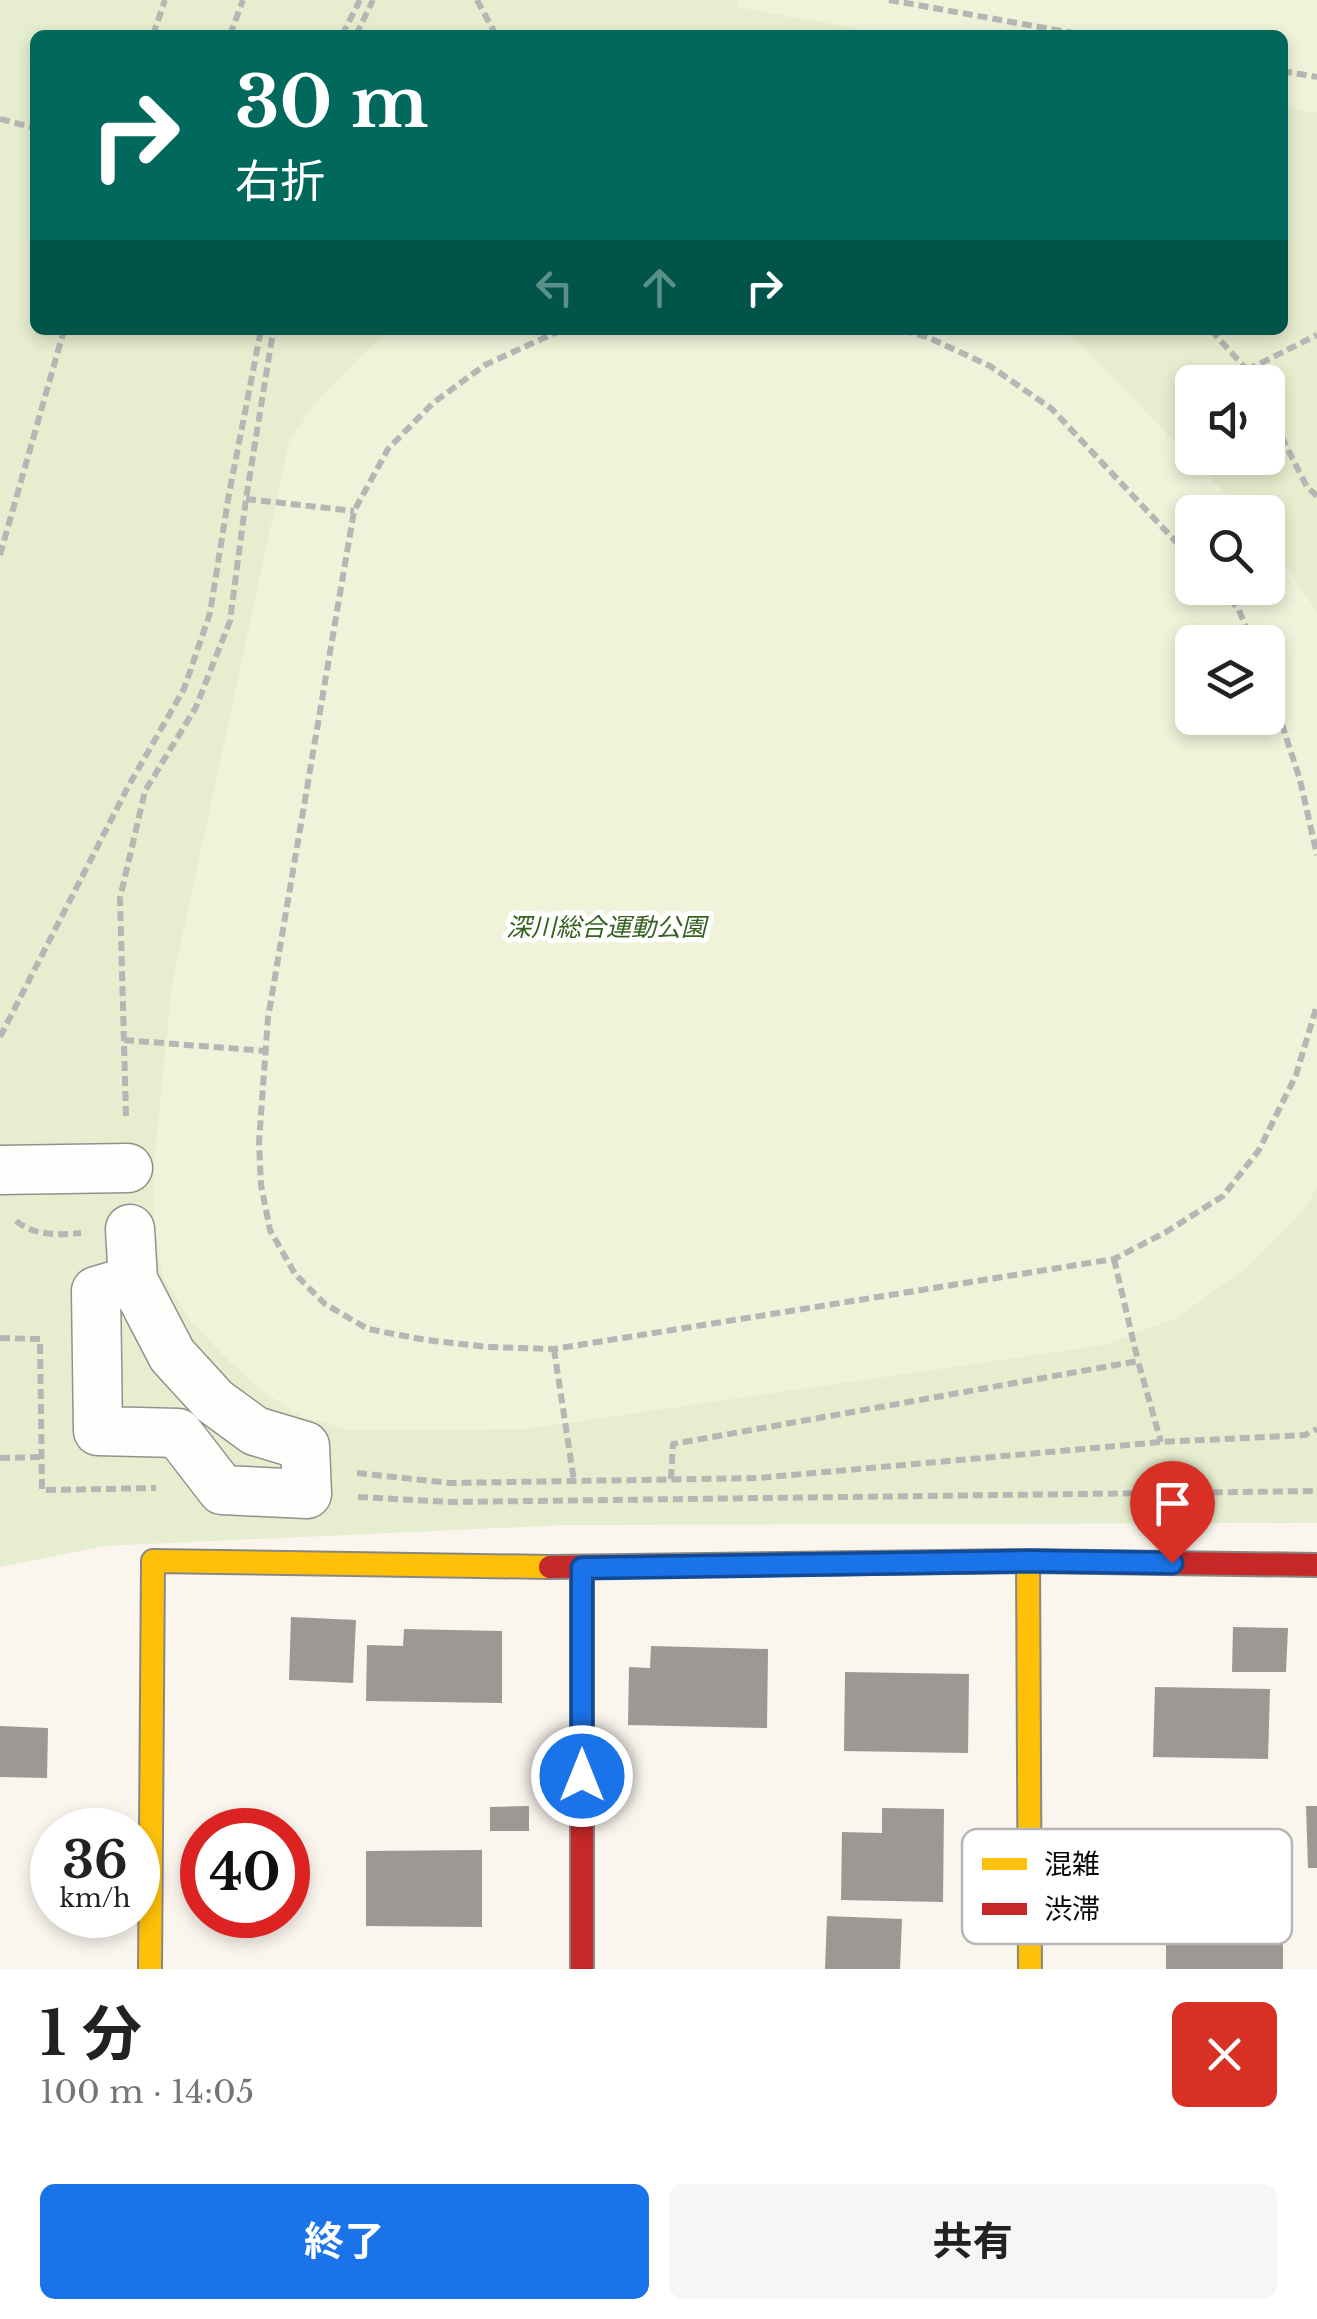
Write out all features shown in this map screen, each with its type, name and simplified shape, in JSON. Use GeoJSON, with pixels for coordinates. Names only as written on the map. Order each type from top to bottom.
{"type":"FeatureCollection","features":[{"type":"Feature","properties":{"kind":"street"},"geometry":{"type":"LineString","coordinates":[[2,1191],[128,1168]]}},
{"type":"Feature","properties":{"kind":"street"},"geometry":{"type":"LineString","coordinates":[[130,1229],[133,1280],[172,1355],[214,1400],[255,1431],[305,1446],[306,1481],[222,1490],[178,1433],[98,1431],[96,1291],[133,1280]]}},
{"type":"Feature","properties":{"kind":"street"},"geometry":{"type":"LineString","coordinates":[[150,1969],[154,1561],[582,1568],[1028,1561],[1317,1565]]}},
{"type":"Feature","properties":{"kind":"street"},"geometry":{"type":"LineString","coordinates":[[1028,1561],[1029,1829]]}},
{"type":"Feature","properties":{"kind":"street"},"geometry":{"type":"LineString","coordinates":[[582,1568],[582,1969]]}},
{"type":"Feature","properties":{"kind":"street"},"geometry":{"type":"LineString","coordinates":[[1030,1944],[1030,1969]]}},
{"type":"Feature","properties":{"kind":"path"},"geometry":{"type":"LineString","coordinates":[[155,30],[165,0]]}},
{"type":"Feature","properties":{"kind":"path"},"geometry":{"type":"LineString","coordinates":[[232,30],[243,0]]}},
{"type":"Feature","properties":{"kind":"path"},"geometry":{"type":"LineString","coordinates":[[345,30],[360,0]]}},
{"type":"Feature","properties":{"kind":"path"},"geometry":{"type":"LineString","coordinates":[[359,30],[374,0]]}},
{"type":"Feature","properties":{"kind":"path"},"geometry":{"type":"LineString","coordinates":[[477,0],[493,30]]}},
{"type":"Feature","properties":{"kind":"path"},"geometry":{"type":"LineString","coordinates":[[889,0],[1056,30]]}},
{"type":"Feature","properties":{"kind":"path"},"geometry":{"type":"LineString","coordinates":[[1288,71],[1317,77]]}},
{"type":"Feature","properties":{"kind":"path"},"geometry":{"type":"LineString","coordinates":[[0,119],[30,127]]}},
{"type":"Feature","properties":{"kind":"path"},"geometry":{"type":"LineString","coordinates":[[0,555],[63,335]]}},
{"type":"Feature","properties":{"kind":"path"},"geometry":{"type":"LineString","coordinates":[[0,1036],[129,785],[184,688],[210,613],[259,335]]}},
{"type":"Feature","properties":{"kind":"path"},"geometry":{"type":"LineString","coordinates":[[128,1168],[120,898],[145,791],[196,707],[230,621],[274,335]]}},
{"type":"Feature","properties":{"kind":"path"},"geometry":{"type":"LineString","coordinates":[[550,335],[486,365],[433,403],[388,449],[354,511],[268,1018],[259,1142],[261,1186],[270,1230],[295,1274],[325,1304],[368,1329],[473,1346],[554,1349],[1114,1258],[1166,1232],[1223,1196],[1259,1150],[1296,1075],[1317,1005]]}},
{"type":"Feature","properties":{"kind":"path"},"geometry":{"type":"LineString","coordinates":[[921,335],[990,366],[1052,409],[1175,541]]}},
{"type":"Feature","properties":{"kind":"path"},"geometry":{"type":"LineString","coordinates":[[1216,335],[1242,365]]}},
{"type":"Feature","properties":{"kind":"path"},"geometry":{"type":"LineString","coordinates":[[1257,365],[1317,335]]}},
{"type":"Feature","properties":{"kind":"path"},"geometry":{"type":"LineString","coordinates":[[1285,444],[1307,487],[1317,496]]}},
{"type":"Feature","properties":{"kind":"path"},"geometry":{"type":"LineString","coordinates":[[246,498],[354,511]]}},
{"type":"Feature","properties":{"kind":"path"},"geometry":{"type":"LineString","coordinates":[[1285,733],[1317,856]]}},
{"type":"Feature","properties":{"kind":"path"},"geometry":{"type":"LineString","coordinates":[[124,1040],[266,1052]]}},
{"type":"Feature","properties":{"kind":"path"},"geometry":{"type":"LineString","coordinates":[[2,1191],[26,1229],[56,1235],[130,1229]]}},
{"type":"Feature","properties":{"kind":"path"},"geometry":{"type":"LineString","coordinates":[[1114,1258],[1162,1442]]}},
{"type":"Feature","properties":{"kind":"path"},"geometry":{"type":"LineString","coordinates":[[554,1349],[574,1481]]}},
{"type":"Feature","properties":{"kind":"path"},"geometry":{"type":"LineString","coordinates":[[671,1479],[673,1444],[1138,1361]]}},
{"type":"Feature","properties":{"kind":"path"},"geometry":{"type":"LineString","coordinates":[[306,1481],[758,1478],[1162,1442],[1306,1435],[1317,1429]]}},
{"type":"Feature","properties":{"kind":"path"},"geometry":{"type":"LineString","coordinates":[[0,1458],[41,1457]]}},
{"type":"Feature","properties":{"kind":"path"},"geometry":{"type":"LineString","coordinates":[[306,1481],[452,1502],[1317,1492]]}},
{"type":"Feature","properties":{"kind":"green space","name":"深川総合運動公園"},"geometry":{"type":"Polygon","coordinates":[[[0,0],[1317,0],[1317,1523],[566,1525],[105,1546],[0,1567],[0,0]]]}},
{"type":"Feature","properties":{"kind":"green space"},"geometry":{"type":"Polygon","coordinates":[[[739,0],[1317,0],[1317,113],[1288,108],[1288,30],[864,30],[737,7],[739,0]]]}},
{"type":"Feature","properties":{"kind":"green space","name":"深川総合運動公園"},"geometry":{"type":"Polygon","coordinates":[[[383,335],[1068,335],[1078,341],[1175,442],[1175,475],[1207,475],[1227,495],[1175,495],[1175,605],[1285,605],[1285,564],[1317,612],[1317,1188],[1304,1209],[1249,1266],[1176,1318],[1104,1345],[526,1429],[349,1430],[301,1416],[264,1392],[230,1362],[191,1322],[163,1277],[154,1226],[154,1164],[172,984],[289,442],[318,399],[383,335]]]}},
{"type":"Feature","properties":{"kind":"building"},"geometry":{"type":"Polygon","coordinates":[[[291,1617],[356,1620],[353,1683],[289,1680],[291,1617]]]}},
{"type":"Feature","properties":{"kind":"building"},"geometry":{"type":"Polygon","coordinates":[[[1233,1627],[1288,1628],[1286,1672],[1232,1672],[1233,1627]]]}},
{"type":"Feature","properties":{"kind":"building"},"geometry":{"type":"Polygon","coordinates":[[[404,1629],[502,1631],[502,1703],[366,1701],[367,1645],[403,1646],[404,1629]]]}},
{"type":"Feature","properties":{"kind":"building"},"geometry":{"type":"Polygon","coordinates":[[[651,1646],[768,1649],[767,1728],[628,1725],[629,1667],[650,1668],[651,1646]]]}},
{"type":"Feature","properties":{"kind":"building"},"geometry":{"type":"Polygon","coordinates":[[[845,1672],[969,1674],[968,1753],[844,1751],[845,1672]]]}},
{"type":"Feature","properties":{"kind":"building"},"geometry":{"type":"Polygon","coordinates":[[[1155,1687],[1270,1689],[1268,1759],[1153,1757],[1155,1687]]]}},
{"type":"Feature","properties":{"kind":"building"},"geometry":{"type":"Polygon","coordinates":[[[0,1726],[48,1728],[47,1778],[0,1777],[0,1726]]]}},
{"type":"Feature","properties":{"kind":"building"},"geometry":{"type":"Polygon","coordinates":[[[529,1806],[529,1831],[490,1831],[490,1807],[529,1806]]]}},
{"type":"Feature","properties":{"kind":"building"},"geometry":{"type":"Polygon","coordinates":[[[1306,1806],[1317,1806],[1317,1868],[1308,1868],[1306,1806]]]}},
{"type":"Feature","properties":{"kind":"building"},"geometry":{"type":"Polygon","coordinates":[[[882,1808],[944,1809],[943,1902],[841,1900],[842,1832],[882,1833],[882,1808]]]}},
{"type":"Feature","properties":{"kind":"building"},"geometry":{"type":"Polygon","coordinates":[[[482,1850],[482,1927],[366,1926],[366,1851],[482,1850]]]}},
{"type":"Feature","properties":{"kind":"building"},"geometry":{"type":"Polygon","coordinates":[[[827,1916],[902,1919],[900,1969],[825,1969],[827,1916]]]}},
{"type":"Feature","properties":{"kind":"building"},"geometry":{"type":"Polygon","coordinates":[[[1166,1944],[1283,1944],[1283,1969],[1166,1969],[1166,1944]]]}},
{"type":"Feature","properties":{"kind":"traffic: slow"},"geometry":{"type":"LineString","coordinates":[[150,1969],[153,1561],[550,1567]]}},
{"type":"Feature","properties":{"kind":"traffic: slow"},"geometry":{"type":"LineString","coordinates":[[1028,1561],[1029,1829]]}},
{"type":"Feature","properties":{"kind":"traffic: slow"},"geometry":{"type":"LineString","coordinates":[[1030,1944],[1030,1969]]}},
{"type":"Feature","properties":{"kind":"traffic: jam"},"geometry":{"type":"LineString","coordinates":[[550,1567],[1028,1561],[1317,1565]]}},
{"type":"Feature","properties":{"kind":"traffic: jam"},"geometry":{"type":"LineString","coordinates":[[582,1567],[582,1969]]}},
{"type":"Feature","properties":{"kind":"route"},"geometry":{"type":"LineString","coordinates":[[582,1776],[582,1568],[1028,1561],[1172,1563]]}}]}
